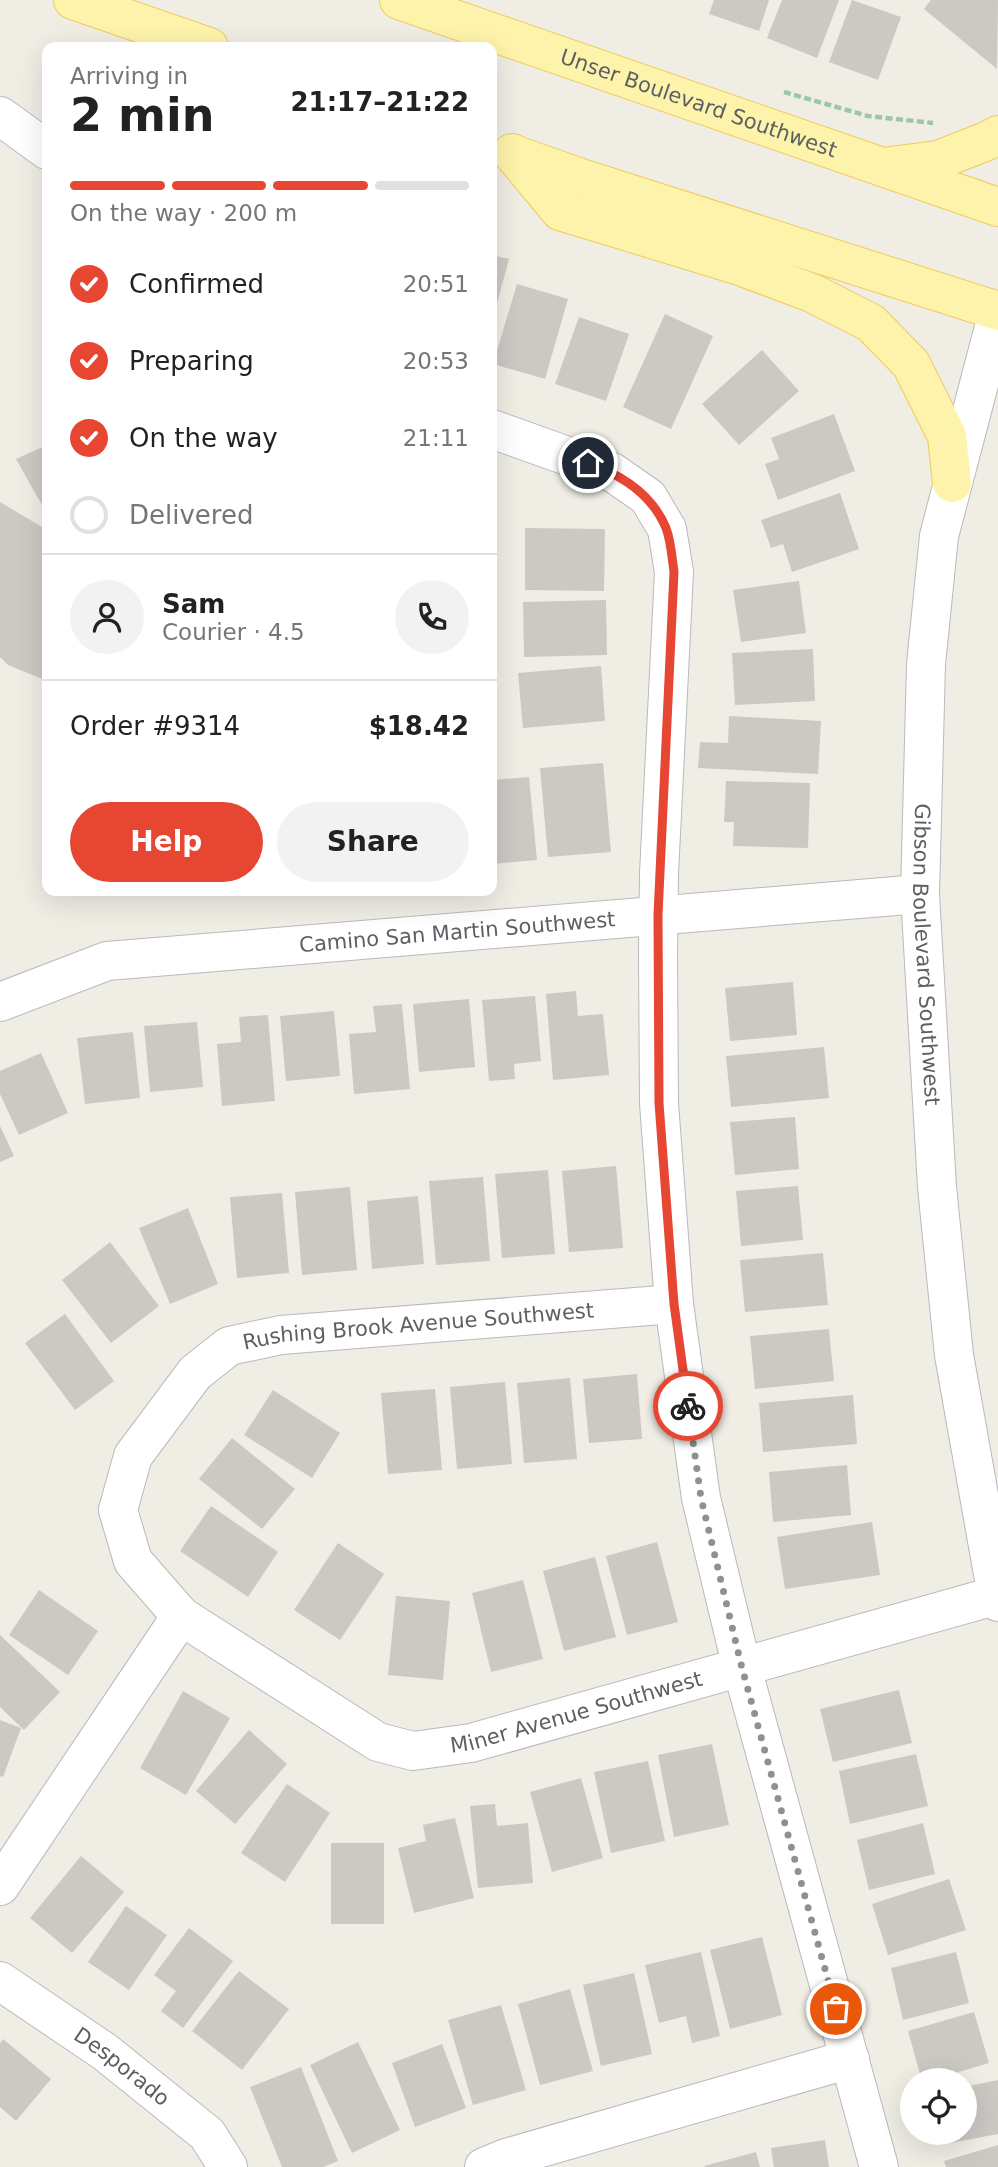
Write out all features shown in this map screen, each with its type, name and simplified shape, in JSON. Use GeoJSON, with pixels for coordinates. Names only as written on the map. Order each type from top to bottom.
{"type":"FeatureCollection","features":[{"type":"Feature","properties":{"kind":"main road"},"geometry":{"type":"LineString","coordinates":[[73,0],[195,42]]}},
{"type":"Feature","properties":{"kind":"main road","name":"Unser Boulevard Southwest"},"geometry":{"type":"LineString","coordinates":[[399,0],[998,207]]}},
{"type":"Feature","properties":{"kind":"main road"},"geometry":{"type":"LineString","coordinates":[[881,167],[937,160],[998,135]]}},
{"type":"Feature","properties":{"kind":"main road"},"geometry":{"type":"LineString","coordinates":[[502,150],[998,312]]}},
{"type":"Feature","properties":{"kind":"main road"},"geometry":{"type":"LineString","coordinates":[[502,150],[560,212],[737,265],[813,293],[871,323],[911,364],[947,436],[952,483]]}},
{"type":"Feature","properties":{"kind":"street"},"geometry":{"type":"LineString","coordinates":[[0,116],[42,146]]}},
{"type":"Feature","properties":{"kind":"street","name":"Gibson Boulevard Southwest"},"geometry":{"type":"LineString","coordinates":[[998,312],[939,536],[926,664],[920,894],[937,1187],[954,1355],[998,1597]]}},
{"type":"Feature","properties":{"kind":"street"},"geometry":{"type":"LineString","coordinates":[[497,431],[612,472],[648,497],[667,530],[674,572],[658,915],[659,1103],[674,1304],[701,1498],[742,1668],[880,2167]]}},
{"type":"Feature","properties":{"kind":"street","name":"Camino San Martin Southwest"},"geometry":{"type":"LineString","coordinates":[[0,1002],[107,961],[920,894]]}},
{"type":"Feature","properties":{"kind":"street","name":"Rushing Brook Avenue Southwest"},"geometry":{"type":"LineString","coordinates":[[181,1616],[133,1561],[118,1510],[133,1456],[195,1373],[229,1346],[281,1335],[674,1304]]}},
{"type":"Feature","properties":{"kind":"street","name":"Miner Avenue Southwest"},"geometry":{"type":"LineString","coordinates":[[181,1616],[377,1742],[413,1751],[471,1742],[998,1597]]}},
{"type":"Feature","properties":{"kind":"street"},"geometry":{"type":"LineString","coordinates":[[0,1886],[181,1616]]}},
{"type":"Feature","properties":{"kind":"street","name":"Desporado"},"geometry":{"type":"LineString","coordinates":[[0,1981],[105,2052],[207,2134],[228,2167]]}},
{"type":"Feature","properties":{"kind":"street"},"geometry":{"type":"LineString","coordinates":[[484,2167],[506,2158],[850,2059]]}},
{"type":"Feature","properties":{"kind":"path"},"geometry":{"type":"LineString","coordinates":[[774,89],[868,116],[935,123]]}},
{"type":"Feature","properties":{"kind":"building"},"geometry":{"type":"Polygon","coordinates":[[[714,0],[769,0],[759,31],[709,14],[714,0]]]}},
{"type":"Feature","properties":{"kind":"building"},"geometry":{"type":"Polygon","coordinates":[[[782,0],[839,0],[817,58],[767,38],[782,0]]]}},
{"type":"Feature","properties":{"kind":"building"},"geometry":{"type":"Polygon","coordinates":[[[852,0],[901,17],[878,80],[829,62],[852,0]]]}},
{"type":"Feature","properties":{"kind":"building"},"geometry":{"type":"Polygon","coordinates":[[[931,0],[998,0],[997,69],[924,9],[931,0]]]}},
{"type":"Feature","properties":{"kind":"building"},"geometry":{"type":"Polygon","coordinates":[[[497,256],[509,259],[497,303],[497,256]]]}},
{"type":"Feature","properties":{"kind":"building"},"geometry":{"type":"Polygon","coordinates":[[[517,284],[568,299],[545,379],[497,365],[497,351],[517,284]]]}},
{"type":"Feature","properties":{"kind":"building"},"geometry":{"type":"Polygon","coordinates":[[[665,314],[713,336],[671,429],[623,407],[665,314]]]}},
{"type":"Feature","properties":{"kind":"building"},"geometry":{"type":"Polygon","coordinates":[[[579,317],[629,334],[606,401],[555,384],[579,317]]]}},
{"type":"Feature","properties":{"kind":"building"},"geometry":{"type":"Polygon","coordinates":[[[762,350],[799,391],[739,445],[702,404],[762,350]]]}},
{"type":"Feature","properties":{"kind":"building"},"geometry":{"type":"Polygon","coordinates":[[[834,414],[855,471],[778,500],[765,464],[779,459],[771,438],[834,414]]]}},
{"type":"Feature","properties":{"kind":"building"},"geometry":{"type":"Polygon","coordinates":[[[42,447],[42,505],[16,459],[42,447]]]}},
{"type":"Feature","properties":{"kind":"building"},"geometry":{"type":"Polygon","coordinates":[[[840,493],[859,549],[792,572],[783,544],[771,548],[761,520],[840,493]]]}},
{"type":"Feature","properties":{"kind":"building"},"geometry":{"type":"Polygon","coordinates":[[[0,502],[42,527],[42,679],[8,665],[0,657],[0,502]]]}},
{"type":"Feature","properties":{"kind":"building"},"geometry":{"type":"Polygon","coordinates":[[[525,528],[605,529],[604,591],[525,590],[525,528]]]}},
{"type":"Feature","properties":{"kind":"building"},"geometry":{"type":"Polygon","coordinates":[[[799,581],[806,633],[741,642],[733,590],[799,581]]]}},
{"type":"Feature","properties":{"kind":"building"},"geometry":{"type":"Polygon","coordinates":[[[606,600],[607,655],[524,657],[523,602],[606,600]]]}},
{"type":"Feature","properties":{"kind":"building"},"geometry":{"type":"Polygon","coordinates":[[[813,649],[815,701],[735,705],[732,653],[813,649]]]}},
{"type":"Feature","properties":{"kind":"building"},"geometry":{"type":"Polygon","coordinates":[[[601,666],[605,721],[523,728],[518,673],[601,666]]]}},
{"type":"Feature","properties":{"kind":"building"},"geometry":{"type":"Polygon","coordinates":[[[729,716],[821,721],[818,774],[698,768],[700,742],[728,743],[729,716]]]}},
{"type":"Feature","properties":{"kind":"building"},"geometry":{"type":"Polygon","coordinates":[[[603,763],[611,852],[548,857],[540,768],[603,763]]]}},
{"type":"Feature","properties":{"kind":"building"},"geometry":{"type":"Polygon","coordinates":[[[529,777],[537,860],[497,864],[497,780],[529,777]]]}},
{"type":"Feature","properties":{"kind":"building"},"geometry":{"type":"Polygon","coordinates":[[[726,781],[810,783],[808,848],[733,846],[734,822],[724,822],[726,781]]]}},
{"type":"Feature","properties":{"kind":"building"},"geometry":{"type":"Polygon","coordinates":[[[793,982],[797,1035],[730,1041],[725,988],[793,982]]]}},
{"type":"Feature","properties":{"kind":"building"},"geometry":{"type":"Polygon","coordinates":[[[576,991],[578,1016],[603,1014],[609,1075],[553,1080],[546,994],[576,991]]]}},
{"type":"Feature","properties":{"kind":"building"},"geometry":{"type":"Polygon","coordinates":[[[535,996],[541,1061],[514,1064],[515,1079],[489,1081],[482,1000],[535,996]]]}},
{"type":"Feature","properties":{"kind":"building"},"geometry":{"type":"Polygon","coordinates":[[[469,999],[475,1067],[419,1072],[413,1004],[469,999]]]}},
{"type":"Feature","properties":{"kind":"building"},"geometry":{"type":"Polygon","coordinates":[[[402,1004],[410,1089],[354,1094],[349,1034],[376,1032],[373,1006],[402,1004]]]}},
{"type":"Feature","properties":{"kind":"building"},"geometry":{"type":"Polygon","coordinates":[[[334,1011],[340,1076],[286,1081],[280,1016],[334,1011]]]}},
{"type":"Feature","properties":{"kind":"building"},"geometry":{"type":"Polygon","coordinates":[[[268,1015],[275,1101],[222,1106],[217,1044],[241,1042],[239,1017],[268,1015]]]}},
{"type":"Feature","properties":{"kind":"building"},"geometry":{"type":"Polygon","coordinates":[[[197,1022],[203,1087],[150,1092],[144,1026],[197,1022]]]}},
{"type":"Feature","properties":{"kind":"building"},"geometry":{"type":"Polygon","coordinates":[[[133,1032],[140,1098],[85,1104],[77,1038],[133,1032]]]}},
{"type":"Feature","properties":{"kind":"building"},"geometry":{"type":"Polygon","coordinates":[[[824,1047],[829,1098],[731,1107],[726,1056],[824,1047]]]}},
{"type":"Feature","properties":{"kind":"building"},"geometry":{"type":"Polygon","coordinates":[[[41,1053],[68,1113],[19,1135],[0,1094],[0,1071],[41,1053]]]}},
{"type":"Feature","properties":{"kind":"building"},"geometry":{"type":"Polygon","coordinates":[[[795,1117],[799,1169],[735,1175],[730,1122],[795,1117]]]}},
{"type":"Feature","properties":{"kind":"building"},"geometry":{"type":"Polygon","coordinates":[[[0,1126],[14,1156],[0,1162],[0,1126]]]}},
{"type":"Feature","properties":{"kind":"building"},"geometry":{"type":"Polygon","coordinates":[[[616,1166],[623,1248],[569,1252],[562,1171],[616,1166]]]}},
{"type":"Feature","properties":{"kind":"building"},"geometry":{"type":"Polygon","coordinates":[[[548,1170],[555,1254],[502,1258],[495,1174],[548,1170]]]}},
{"type":"Feature","properties":{"kind":"building"},"geometry":{"type":"Polygon","coordinates":[[[483,1177],[490,1261],[436,1265],[429,1181],[483,1177]]]}},
{"type":"Feature","properties":{"kind":"building"},"geometry":{"type":"Polygon","coordinates":[[[798,1186],[803,1240],[741,1246],[736,1191],[798,1186]]]}},
{"type":"Feature","properties":{"kind":"building"},"geometry":{"type":"Polygon","coordinates":[[[350,1187],[357,1270],[302,1275],[295,1192],[350,1187]]]}},
{"type":"Feature","properties":{"kind":"building"},"geometry":{"type":"Polygon","coordinates":[[[282,1193],[289,1273],[237,1278],[230,1197],[282,1193]]]}},
{"type":"Feature","properties":{"kind":"building"},"geometry":{"type":"Polygon","coordinates":[[[418,1196],[424,1264],[372,1269],[367,1201],[418,1196]]]}},
{"type":"Feature","properties":{"kind":"building"},"geometry":{"type":"Polygon","coordinates":[[[188,1208],[218,1284],[170,1304],[139,1228],[188,1208]]]}},
{"type":"Feature","properties":{"kind":"building"},"geometry":{"type":"Polygon","coordinates":[[[110,1242],[159,1306],[111,1343],[62,1280],[110,1242]]]}},
{"type":"Feature","properties":{"kind":"building"},"geometry":{"type":"Polygon","coordinates":[[[823,1253],[828,1305],[745,1312],[740,1260],[823,1253]]]}},
{"type":"Feature","properties":{"kind":"building"},"geometry":{"type":"Polygon","coordinates":[[[65,1314],[114,1381],[75,1410],[25,1343],[65,1314]]]}},
{"type":"Feature","properties":{"kind":"building"},"geometry":{"type":"Polygon","coordinates":[[[829,1329],[834,1381],[755,1389],[750,1336],[829,1329]]]}},
{"type":"Feature","properties":{"kind":"building"},"geometry":{"type":"Polygon","coordinates":[[[637,1374],[642,1439],[589,1443],[583,1379],[637,1374]]]}},
{"type":"Feature","properties":{"kind":"building"},"geometry":{"type":"Polygon","coordinates":[[[570,1378],[577,1459],[524,1463],[517,1383],[570,1378]]]}},
{"type":"Feature","properties":{"kind":"building"},"geometry":{"type":"Polygon","coordinates":[[[505,1382],[512,1464],[457,1469],[450,1387],[505,1382]]]}},
{"type":"Feature","properties":{"kind":"building"},"geometry":{"type":"Polygon","coordinates":[[[435,1389],[442,1470],[388,1474],[381,1393],[435,1389]]]}},
{"type":"Feature","properties":{"kind":"building"},"geometry":{"type":"Polygon","coordinates":[[[273,1390],[340,1433],[312,1478],[244,1435],[273,1390]]]}},
{"type":"Feature","properties":{"kind":"building"},"geometry":{"type":"Polygon","coordinates":[[[853,1395],[857,1444],[763,1452],[759,1403],[853,1395]]]}},
{"type":"Feature","properties":{"kind":"building"},"geometry":{"type":"Polygon","coordinates":[[[232,1438],[295,1489],[262,1529],[199,1479],[232,1438]]]}},
{"type":"Feature","properties":{"kind":"building"},"geometry":{"type":"Polygon","coordinates":[[[847,1465],[851,1515],[773,1522],[769,1472],[847,1465]]]}},
{"type":"Feature","properties":{"kind":"building"},"geometry":{"type":"Polygon","coordinates":[[[211,1506],[278,1552],[248,1597],[180,1551],[211,1506]]]}},
{"type":"Feature","properties":{"kind":"building"},"geometry":{"type":"Polygon","coordinates":[[[872,1522],[880,1575],[785,1589],[777,1537],[872,1522]]]}},
{"type":"Feature","properties":{"kind":"building"},"geometry":{"type":"Polygon","coordinates":[[[657,1542],[678,1622],[627,1635],[606,1556],[657,1542]]]}},
{"type":"Feature","properties":{"kind":"building"},"geometry":{"type":"Polygon","coordinates":[[[338,1543],[384,1574],[340,1640],[294,1610],[338,1543]]]}},
{"type":"Feature","properties":{"kind":"building"},"geometry":{"type":"Polygon","coordinates":[[[595,1557],[616,1637],[564,1651],[543,1571],[595,1557]]]}},
{"type":"Feature","properties":{"kind":"building"},"geometry":{"type":"Polygon","coordinates":[[[523,1580],[543,1659],[491,1672],[472,1593],[523,1580]]]}},
{"type":"Feature","properties":{"kind":"building"},"geometry":{"type":"Polygon","coordinates":[[[39,1590],[98,1631],[68,1675],[9,1635],[39,1590]]]}},
{"type":"Feature","properties":{"kind":"building"},"geometry":{"type":"Polygon","coordinates":[[[396,1596],[450,1601],[443,1680],[388,1675],[396,1596]]]}},
{"type":"Feature","properties":{"kind":"building"},"geometry":{"type":"Polygon","coordinates":[[[0,1635],[60,1692],[24,1730],[0,1707],[0,1635]]]}},
{"type":"Feature","properties":{"kind":"building"},"geometry":{"type":"Polygon","coordinates":[[[899,1690],[912,1743],[833,1762],[820,1709],[899,1690]]]}},
{"type":"Feature","properties":{"kind":"building"},"geometry":{"type":"Polygon","coordinates":[[[183,1691],[230,1718],[186,1795],[140,1768],[183,1691]]]}},
{"type":"Feature","properties":{"kind":"building"},"geometry":{"type":"Polygon","coordinates":[[[0,1720],[21,1728],[3,1777],[0,1776],[0,1720]]]}},
{"type":"Feature","properties":{"kind":"building"},"geometry":{"type":"Polygon","coordinates":[[[249,1730],[287,1764],[235,1824],[196,1791],[249,1730]]]}},
{"type":"Feature","properties":{"kind":"building"},"geometry":{"type":"Polygon","coordinates":[[[712,1744],[729,1825],[674,1837],[658,1755],[712,1744]]]}},
{"type":"Feature","properties":{"kind":"building"},"geometry":{"type":"Polygon","coordinates":[[[916,1754],[928,1806],[850,1824],[839,1771],[916,1754]]]}},
{"type":"Feature","properties":{"kind":"building"},"geometry":{"type":"Polygon","coordinates":[[[648,1761],[665,1841],[611,1853],[594,1772],[648,1761]]]}},
{"type":"Feature","properties":{"kind":"building"},"geometry":{"type":"Polygon","coordinates":[[[581,1778],[603,1858],[552,1872],[530,1792],[581,1778]]]}},
{"type":"Feature","properties":{"kind":"building"},"geometry":{"type":"Polygon","coordinates":[[[287,1784],[330,1813],[285,1882],[241,1853],[287,1784]]]}},
{"type":"Feature","properties":{"kind":"building"},"geometry":{"type":"Polygon","coordinates":[[[495,1804],[497,1826],[528,1823],[533,1883],[478,1888],[470,1806],[495,1804]]]}},
{"type":"Feature","properties":{"kind":"building"},"geometry":{"type":"Polygon","coordinates":[[[455,1818],[474,1898],[414,1913],[398,1848],[426,1841],[423,1825],[455,1818]]]}},
{"type":"Feature","properties":{"kind":"building"},"geometry":{"type":"Polygon","coordinates":[[[923,1823],[935,1874],[869,1890],[857,1840],[923,1823]]]}},
{"type":"Feature","properties":{"kind":"building"},"geometry":{"type":"Polygon","coordinates":[[[331,1843],[384,1843],[384,1924],[331,1924],[331,1843]]]}},
{"type":"Feature","properties":{"kind":"building"},"geometry":{"type":"Polygon","coordinates":[[[81,1856],[124,1892],[72,1953],[30,1918],[81,1856]]]}},
{"type":"Feature","properties":{"kind":"building"},"geometry":{"type":"Polygon","coordinates":[[[949,1879],[966,1930],[888,1955],[872,1904],[949,1879]]]}},
{"type":"Feature","properties":{"kind":"building"},"geometry":{"type":"Polygon","coordinates":[[[126,1906],[167,1935],[129,1990],[88,1962],[126,1906]]]}},
{"type":"Feature","properties":{"kind":"building"},"geometry":{"type":"Polygon","coordinates":[[[189,1928],[233,1961],[183,2028],[161,2011],[176,1991],[154,1975],[189,1928]]]}},
{"type":"Feature","properties":{"kind":"building"},"geometry":{"type":"Polygon","coordinates":[[[762,1937],[782,2015],[730,2029],[710,1950],[762,1937]]]}},
{"type":"Feature","properties":{"kind":"building"},"geometry":{"type":"Polygon","coordinates":[[[701,1952],[720,2036],[692,2043],[686,2016],[659,2023],[645,1965],[701,1952]]]}},
{"type":"Feature","properties":{"kind":"building"},"geometry":{"type":"Polygon","coordinates":[[[956,1952],[969,2003],[903,2020],[891,1968],[956,1952]]]}},
{"type":"Feature","properties":{"kind":"building"},"geometry":{"type":"Polygon","coordinates":[[[239,1971],[289,2009],[242,2070],[192,2031],[239,1971]]]}},
{"type":"Feature","properties":{"kind":"building"},"geometry":{"type":"Polygon","coordinates":[[[634,1973],[652,2054],[601,2066],[583,1985],[634,1973]]]}},
{"type":"Feature","properties":{"kind":"building"},"geometry":{"type":"Polygon","coordinates":[[[570,1989],[593,2071],[540,2085],[518,2004],[570,1989]]]}},
{"type":"Feature","properties":{"kind":"building"},"geometry":{"type":"Polygon","coordinates":[[[501,2005],[526,2090],[473,2105],[448,2020],[501,2005]]]}},
{"type":"Feature","properties":{"kind":"building"},"geometry":{"type":"Polygon","coordinates":[[[974,2012],[989,2063],[972,2068],[918,2068],[908,2031],[974,2012]]]}},
{"type":"Feature","properties":{"kind":"building"},"geometry":{"type":"Polygon","coordinates":[[[3,2039],[51,2079],[16,2121],[0,2107],[0,2043],[3,2039]]]}},
{"type":"Feature","properties":{"kind":"building"},"geometry":{"type":"Polygon","coordinates":[[[358,2042],[400,2130],[352,2153],[310,2065],[358,2042]]]}},
{"type":"Feature","properties":{"kind":"building"},"geometry":{"type":"Polygon","coordinates":[[[442,2044],[466,2108],[415,2127],[392,2063],[442,2044]]]}},
{"type":"Feature","properties":{"kind":"building"},"geometry":{"type":"Polygon","coordinates":[[[301,2067],[338,2161],[323,2167],[282,2167],[250,2087],[301,2067]]]}},
{"type":"Feature","properties":{"kind":"building"},"geometry":{"type":"Polygon","coordinates":[[[998,2080],[998,2134],[977,2138],[977,2084],[998,2080]]]}},
{"type":"Feature","properties":{"kind":"building"},"geometry":{"type":"Polygon","coordinates":[[[825,2140],[829,2167],[774,2167],[771,2148],[825,2140]]]}},
{"type":"Feature","properties":{"kind":"building"},"geometry":{"type":"Polygon","coordinates":[[[998,2145],[998,2167],[946,2167],[944,2161],[998,2145]]]}},
{"type":"Feature","properties":{"kind":"building"},"geometry":{"type":"Polygon","coordinates":[[[756,2152],[760,2167],[704,2166],[756,2152]]]}},
{"type":"Feature","properties":{"kind":"way so far"},"geometry":{"type":"LineString","coordinates":[[688,1406],[701,1498],[742,1668],[836,2009]]}},
{"type":"Feature","properties":{"kind":"route"},"geometry":{"type":"LineString","coordinates":[[588,463],[612,472],[648,497],[667,530],[674,572],[659,874],[659,1103],[674,1304],[688,1406]]}}]}
